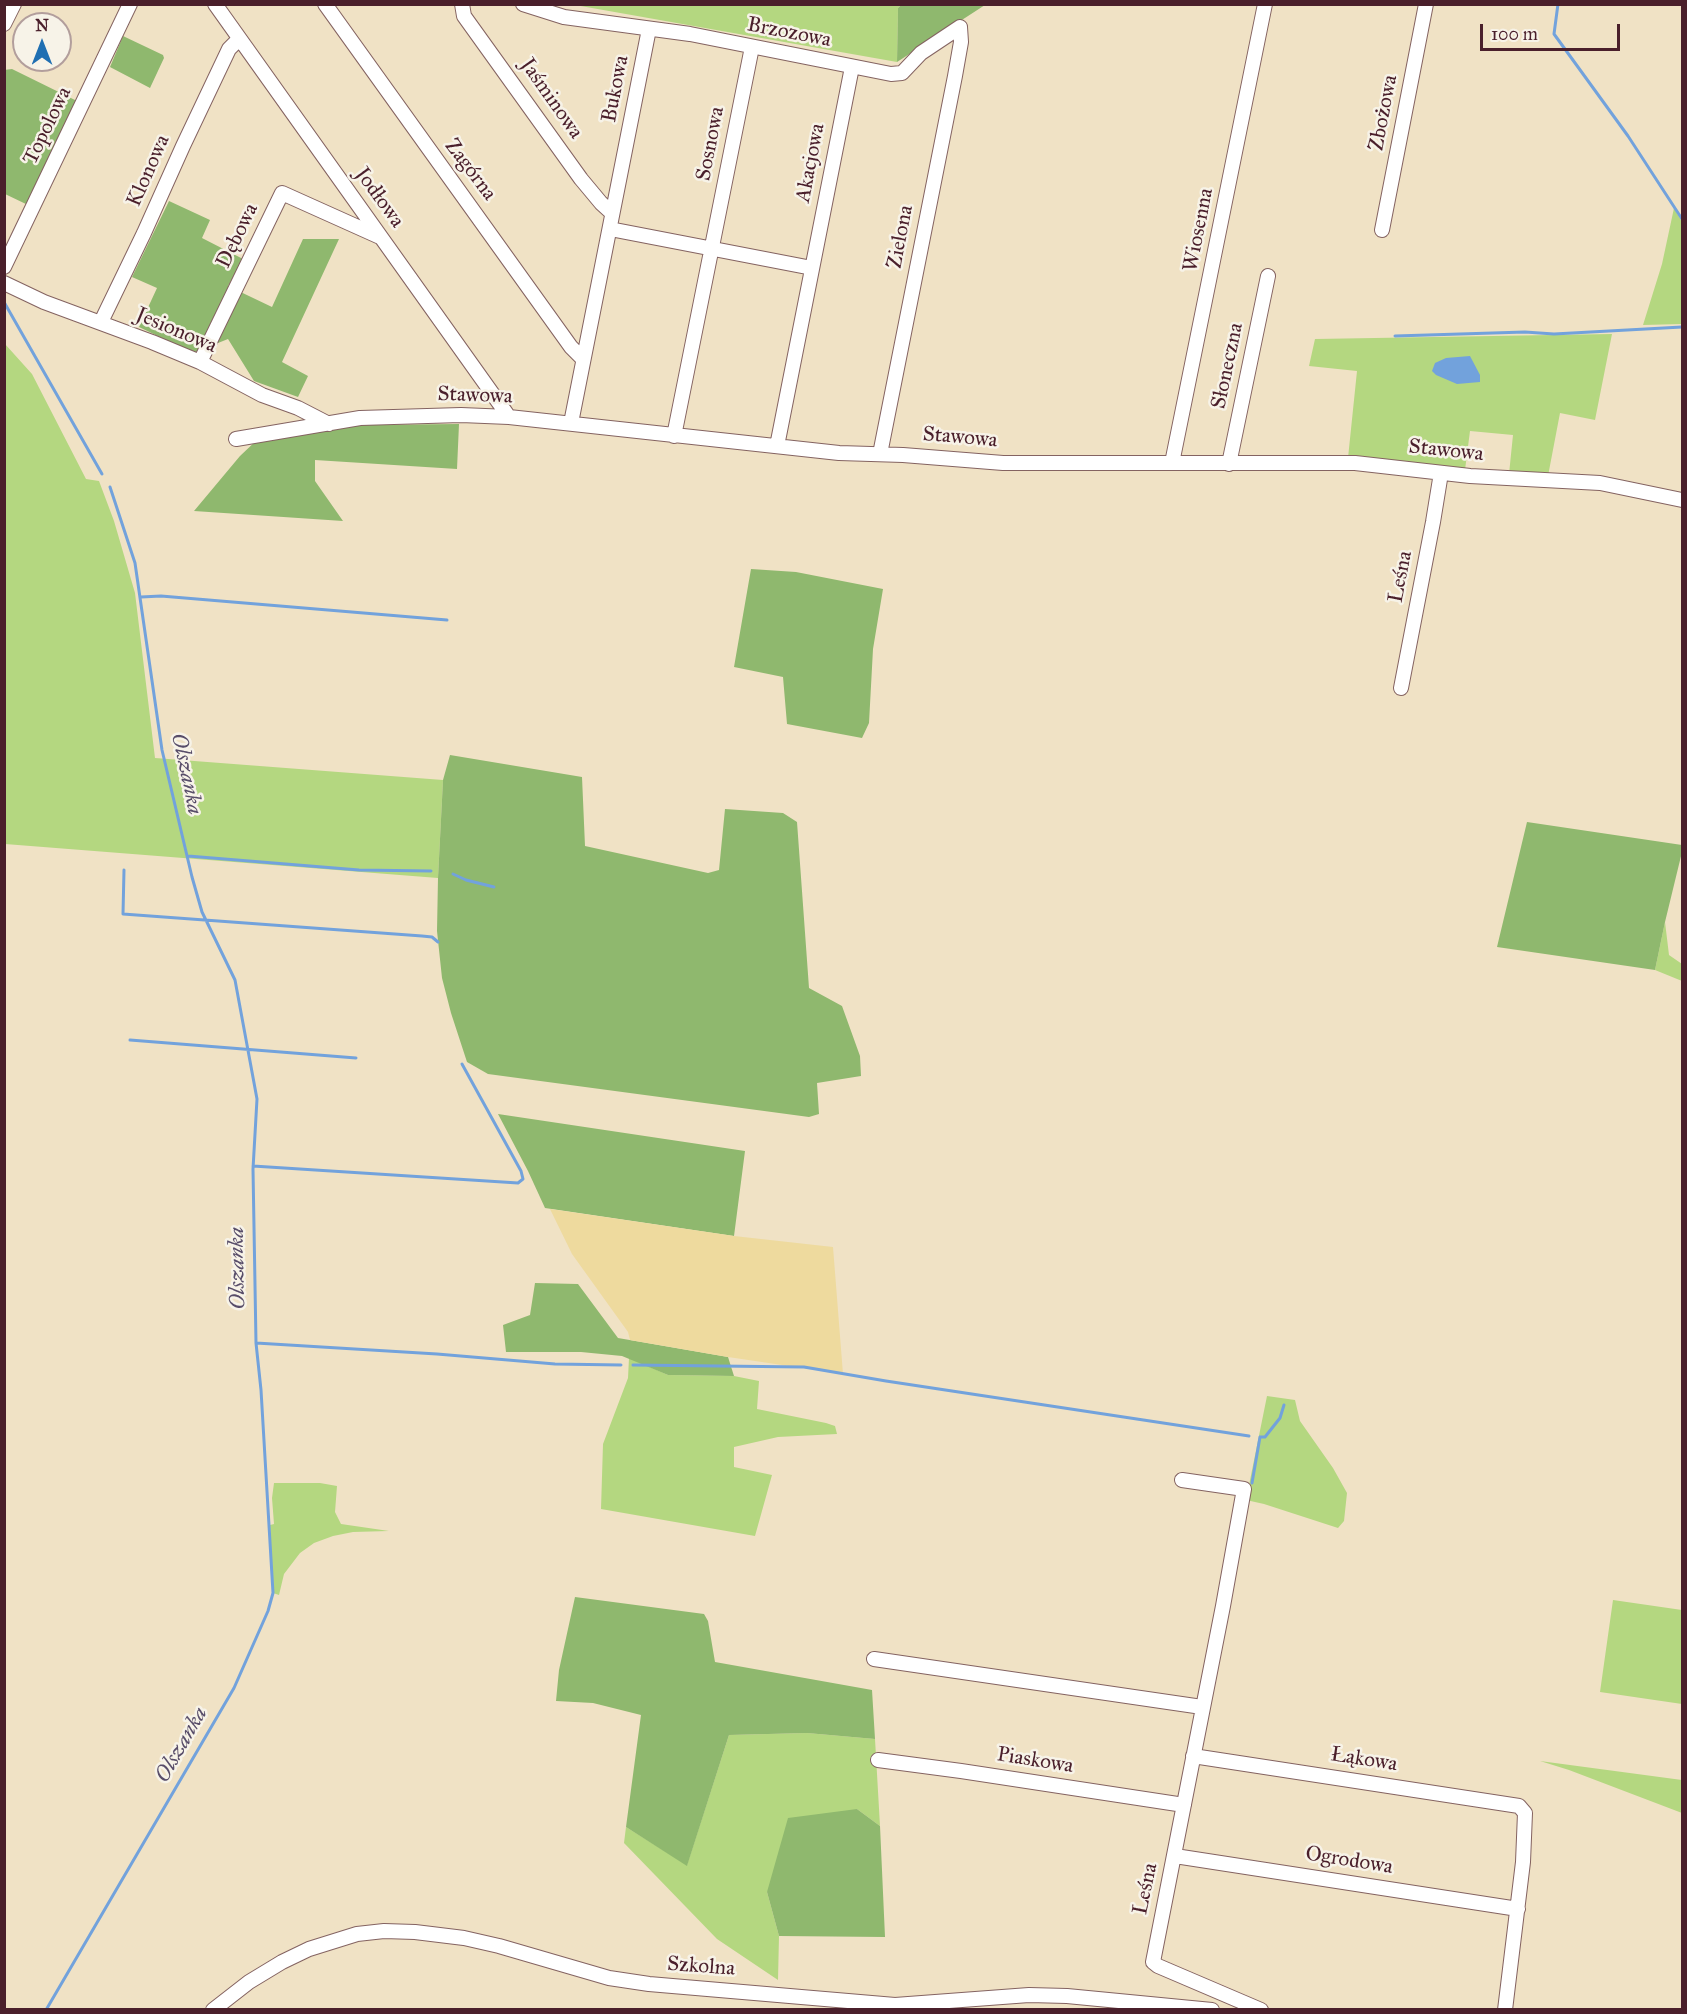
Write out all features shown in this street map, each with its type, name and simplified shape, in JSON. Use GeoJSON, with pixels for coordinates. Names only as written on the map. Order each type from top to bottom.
{"type":"FeatureCollection","features":[{"type":"Feature","properties":{"kind":"street"},"geometry":{"type":"LineString","coordinates":[[4,24],[14,4]]}},
{"type":"Feature","properties":{"kind":"street","name":"Topolowa"},"geometry":{"type":"LineString","coordinates":[[4,267],[130,4]]}},
{"type":"Feature","properties":{"kind":"street","name":"Jodłowa"},"geometry":{"type":"LineString","coordinates":[[215,4],[509,417]]}},
{"type":"Feature","properties":{"kind":"street","name":"Zagórna"},"geometry":{"type":"LineString","coordinates":[[325,4],[571,347],[584,359]]}},
{"type":"Feature","properties":{"kind":"street","name":"Jaśminowa"},"geometry":{"type":"LineString","coordinates":[[462,4],[464,16],[581,179],[612,213]]}},
{"type":"Feature","properties":{"kind":"street","name":"Brzozowa"},"geometry":{"type":"LineString","coordinates":[[523,4],[564,17],[690,34],[891,74],[902,73],[921,53],[960,27]]}},
{"type":"Feature","properties":{"kind":"street","name":"Wiosenna"},"geometry":{"type":"LineString","coordinates":[[1172,463],[1265,4]]}},
{"type":"Feature","properties":{"kind":"street","name":"Zbożowa"},"geometry":{"type":"LineString","coordinates":[[1382,230],[1426,4]]}},
{"type":"Feature","properties":{"kind":"street","name":"Zielona"},"geometry":{"type":"LineString","coordinates":[[880,454],[955,76],[961,42],[960,27]]}},
{"type":"Feature","properties":{"kind":"street","name":"Bukowa"},"geometry":{"type":"LineString","coordinates":[[571,423],[649,29]]}},
{"type":"Feature","properties":{"kind":"street","name":"Klonowa"},"geometry":{"type":"LineString","coordinates":[[100,322],[229,49],[239,39]]}},
{"type":"Feature","properties":{"kind":"street","name":"Sosnowa"},"geometry":{"type":"LineString","coordinates":[[674,436],[752,47]]}},
{"type":"Feature","properties":{"kind":"street","name":"Akacjowa"},"geometry":{"type":"LineString","coordinates":[[777,446],[852,67]]}},
{"type":"Feature","properties":{"kind":"street","name":"Dębowa"},"geometry":{"type":"LineString","coordinates":[[200,362],[282,193],[382,238]]}},
{"type":"Feature","properties":{"kind":"street"},"geometry":{"type":"LineString","coordinates":[[610,229],[812,268]]}},
{"type":"Feature","properties":{"kind":"street","name":"Słoneczna"},"geometry":{"type":"LineString","coordinates":[[1229,464],[1268,276]]}},
{"type":"Feature","properties":{"kind":"street","name":"Jesionowa"},"geometry":{"type":"LineString","coordinates":[[4,283],[44,302],[200,362],[262,394],[298,408],[329,424]]}},
{"type":"Feature","properties":{"kind":"street","name":"Stawowa"},"geometry":{"type":"LineString","coordinates":[[236,439],[360,418],[461,415],[509,417],[839,453],[1003,463],[1355,463],[1441,473],[1600,483],[1683,500]]}},
{"type":"Feature","properties":{"kind":"street","name":"Leśna"},"geometry":{"type":"LineString","coordinates":[[1401,688],[1441,473]]}},
{"type":"Feature","properties":{"kind":"street","name":"Leśna"},"geometry":{"type":"LineString","coordinates":[[1182,1480],[1244,1489],[1153,1962],[1235,2004],[1261,2010]]}},
{"type":"Feature","properties":{"kind":"street"},"geometry":{"type":"LineString","coordinates":[[874,1659],[1202,1707]]}},
{"type":"Feature","properties":{"kind":"street","name":"Łąkowa"},"geometry":{"type":"LineString","coordinates":[[1193,1756],[1519,1806],[1525,1813],[1518,1909]]}},
{"type":"Feature","properties":{"kind":"street","name":"Piaskowa"},"geometry":{"type":"LineString","coordinates":[[878,1760],[1184,1805]]}},
{"type":"Feature","properties":{"kind":"street","name":"Ogrodowa"},"geometry":{"type":"LineString","coordinates":[[1175,1856],[1518,1909]]}},
{"type":"Feature","properties":{"kind":"street"},"geometry":{"type":"LineString","coordinates":[[1505,2010],[1518,1909]]}},
{"type":"Feature","properties":{"kind":"street","name":"Szkolna"},"geometry":{"type":"LineString","coordinates":[[213,2010],[249,1982],[309,1949],[357,1934],[384,1931],[464,1938],[609,1978],[649,1984],[895,2005],[1029,1995],[1067,1996],[1212,2010]]}},
{"type":"Feature","properties":{"kind":"green space"},"geometry":{"type":"Polygon","coordinates":[[[575,5],[901,5],[898,8],[897,62],[575,5]]]}},
{"type":"Feature","properties":{"kind":"green space"},"geometry":{"type":"Polygon","coordinates":[[[901,5],[985,5],[897,62],[898,8],[901,5]]]}},
{"type":"Feature","properties":{"kind":"green space"},"geometry":{"type":"Polygon","coordinates":[[[123,36],[163,55],[164,58],[150,88],[110,67],[123,36]]]}},
{"type":"Feature","properties":{"kind":"green space"},"geometry":{"type":"Polygon","coordinates":[[[12,69],[12,72],[18,72],[77,101],[28,205],[5,194],[4,70],[12,69]]]}},
{"type":"Feature","properties":{"kind":"green space"},"geometry":{"type":"Polygon","coordinates":[[[169,201],[210,220],[202,238],[243,259],[228,286],[272,307],[303,239],[339,239],[282,362],[308,376],[298,397],[254,381],[228,339],[193,353],[139,327],[157,288],[132,277],[169,201]]]}},
{"type":"Feature","properties":{"kind":"green space"},"geometry":{"type":"Polygon","coordinates":[[[1674,208],[1682,222],[1682,324],[1643,325],[1662,264],[1674,208]]]}},
{"type":"Feature","properties":{"kind":"green space"},"geometry":{"type":"Polygon","coordinates":[[[1612,334],[1595,420],[1560,413],[1548,476],[1509,474],[1513,435],[1470,431],[1465,470],[1348,458],[1357,371],[1309,366],[1315,339],[1612,334]]]}},
{"type":"Feature","properties":{"kind":"green space"},"geometry":{"type":"Polygon","coordinates":[[[5,344],[32,374],[86,479],[99,481],[114,521],[135,593],[155,758],[443,780],[438,878],[5,844],[5,344]]]}},
{"type":"Feature","properties":{"kind":"green space"},"geometry":{"type":"Polygon","coordinates":[[[459,424],[457,469],[315,460],[315,481],[343,521],[194,511],[240,456],[259,438],[361,425],[459,424]]]}},
{"type":"Feature","properties":{"kind":"green space"},"geometry":{"type":"Polygon","coordinates":[[[751,569],[796,572],[883,589],[873,649],[869,723],[862,738],[787,724],[783,677],[734,667],[751,569]]]}},
{"type":"Feature","properties":{"kind":"green space"},"geometry":{"type":"Polygon","coordinates":[[[450,755],[582,777],[585,846],[708,873],[719,870],[725,809],[783,813],[797,822],[809,988],[842,1006],[860,1056],[861,1076],[817,1083],[819,1114],[809,1117],[488,1074],[467,1062],[442,978],[437,931],[443,780],[450,755]]]}},
{"type":"Feature","properties":{"kind":"green space"},"geometry":{"type":"Polygon","coordinates":[[[1527,822],[1682,845],[1655,970],[1497,947],[1527,822]]]}},
{"type":"Feature","properties":{"kind":"green space"},"geometry":{"type":"Polygon","coordinates":[[[1665,922],[1669,955],[1682,964],[1682,981],[1655,970],[1665,922]]]}},
{"type":"Feature","properties":{"kind":"green space"},"geometry":{"type":"Polygon","coordinates":[[[498,1114],[745,1151],[734,1236],[545,1208],[498,1114]]]}},
{"type":"Feature","properties":{"kind":"green space"},"geometry":{"type":"Polygon","coordinates":[[[535,1283],[578,1284],[618,1338],[728,1357],[734,1376],[668,1375],[622,1356],[581,1352],[506,1352],[503,1325],[530,1315],[535,1283]]]}},
{"type":"Feature","properties":{"kind":"green space"},"geometry":{"type":"Polygon","coordinates":[[[629,1358],[668,1375],[734,1376],[759,1381],[757,1409],[826,1423],[835,1426],[837,1434],[778,1437],[734,1447],[734,1467],[772,1475],[755,1536],[601,1509],[603,1444],[628,1378],[629,1358]]]}},
{"type":"Feature","properties":{"kind":"green space"},"geometry":{"type":"Polygon","coordinates":[[[1267,1396],[1295,1400],[1300,1421],[1333,1468],[1347,1493],[1344,1521],[1338,1528],[1246,1500],[1267,1396]]]}},
{"type":"Feature","properties":{"kind":"green space"},"geometry":{"type":"Polygon","coordinates":[[[274,1483],[320,1483],[337,1486],[335,1512],[341,1524],[389,1531],[353,1532],[314,1543],[300,1553],[284,1574],[279,1595],[273,1593],[270,1525],[274,1524],[272,1498],[274,1483]]]}},
{"type":"Feature","properties":{"kind":"green space"},"geometry":{"type":"Polygon","coordinates":[[[575,1597],[704,1614],[708,1621],[715,1662],[872,1690],[875,1739],[807,1733],[729,1735],[687,1866],[626,1827],[641,1715],[593,1703],[556,1701],[559,1670],[575,1597]]]}},
{"type":"Feature","properties":{"kind":"green space"},"geometry":{"type":"Polygon","coordinates":[[[1613,1600],[1682,1610],[1682,1704],[1600,1692],[1613,1600]]]}},
{"type":"Feature","properties":{"kind":"green space"},"geometry":{"type":"Polygon","coordinates":[[[807,1733],[875,1739],[880,1826],[857,1809],[767,1892],[779,1936],[778,1980],[717,1939],[624,1843],[626,1827],[687,1865],[729,1735],[807,1733]]]}},
{"type":"Feature","properties":{"kind":"green space"},"geometry":{"type":"Polygon","coordinates":[[[1540,1761],[1682,1780],[1682,1813],[1569,1770],[1540,1761]]]}},
{"type":"Feature","properties":{"kind":"green space"},"geometry":{"type":"Polygon","coordinates":[[[857,1809],[880,1826],[885,1937],[779,1936],[767,1892],[788,1818],[857,1809]]]}},
{"type":"Feature","properties":{"kind":"sand"},"geometry":{"type":"Polygon","coordinates":[[[550,1209],[734,1236],[833,1247],[843,1374],[630,1340],[628,1332],[572,1254],[550,1209]]]}},
{"type":"Feature","properties":{"kind":"water"},"geometry":{"type":"Polygon","coordinates":[[[1470,356],[1480,375],[1480,382],[1457,384],[1432,371],[1435,363],[1446,358],[1470,356]]]}},
{"type":"Feature","properties":{"kind":"waterway"},"geometry":{"type":"LineString","coordinates":[[1558,4],[1554,34],[1628,136],[1682,219]]}},
{"type":"Feature","properties":{"kind":"waterway","name":"Olszanka"},"geometry":{"type":"LineString","coordinates":[[4,302],[102,474]]}},
{"type":"Feature","properties":{"kind":"waterway"},"geometry":{"type":"LineString","coordinates":[[1395,336],[1525,332],[1554,334],[1682,327]]}},
{"type":"Feature","properties":{"kind":"waterway","name":"Olszanka"},"geometry":{"type":"LineString","coordinates":[[46,2010],[234,1688],[268,1611],[273,1593],[256,1343],[253,1169],[257,1099],[235,980],[202,912],[192,877],[162,750],[135,563],[110,487]]}},
{"type":"Feature","properties":{"kind":"waterway"},"geometry":{"type":"LineString","coordinates":[[141,597],[161,596],[447,620]]}},
{"type":"Feature","properties":{"kind":"waterway"},"geometry":{"type":"LineString","coordinates":[[188,856],[359,870],[431,871]]}},
{"type":"Feature","properties":{"kind":"waterway"},"geometry":{"type":"LineString","coordinates":[[124,870],[123,914],[422,936],[432,937],[438,942]]}},
{"type":"Feature","properties":{"kind":"waterway"},"geometry":{"type":"LineString","coordinates":[[453,874],[494,887]]}},
{"type":"Feature","properties":{"kind":"waterway"},"geometry":{"type":"LineString","coordinates":[[130,1040],[356,1058]]}},
{"type":"Feature","properties":{"kind":"waterway"},"geometry":{"type":"LineString","coordinates":[[253,1166],[518,1183],[523,1179],[521,1171],[462,1064]]}},
{"type":"Feature","properties":{"kind":"waterway"},"geometry":{"type":"LineString","coordinates":[[256,1343],[555,1364],[621,1365]]}},
{"type":"Feature","properties":{"kind":"waterway"},"geometry":{"type":"LineString","coordinates":[[633,1365],[804,1367],[1249,1436]]}},
{"type":"Feature","properties":{"kind":"waterway"},"geometry":{"type":"LineString","coordinates":[[1260,1437],[1265,1437],[1280,1418],[1284,1405]]}},
{"type":"Feature","properties":{"kind":"waterway"},"geometry":{"type":"LineString","coordinates":[[1252,1483],[1260,1437]]}}]}
